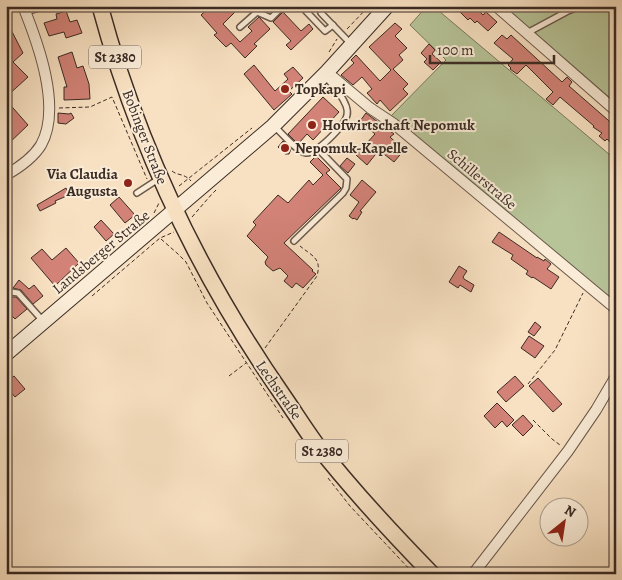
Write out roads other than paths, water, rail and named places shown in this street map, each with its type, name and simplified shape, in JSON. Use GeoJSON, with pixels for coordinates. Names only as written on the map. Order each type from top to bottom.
{"type":"FeatureCollection","features":[{"type":"Feature","properties":{"kind":"main road","name":"Bobinger Straße"},"geometry":{"type":"LineString","coordinates":[[100,6],[132,105],[174,210]]}},
{"type":"Feature","properties":{"kind":"main road","name":"Lechstraße"},"geometry":{"type":"LineString","coordinates":[[174,210],[205,272],[255,356],[316,444],[362,499],[432,574]]}},
{"type":"Feature","properties":{"kind":"street","name":"Landsberger Straße"},"geometry":{"type":"LineString","coordinates":[[7,352],[273,126],[325,74],[387,6]]}},
{"type":"Feature","properties":{"kind":"street"},"geometry":{"type":"LineString","coordinates":[[496,6],[616,111]]}},
{"type":"Feature","properties":{"kind":"street"},"geometry":{"type":"LineString","coordinates":[[6,175],[20,167],[31,157],[41,144],[48,129],[50,108],[44,67],[32,27],[24,9]]}},
{"type":"Feature","properties":{"kind":"street","name":"Schillerstraße"},"geometry":{"type":"LineString","coordinates":[[325,74],[394,124],[616,309]]}},
{"type":"Feature","properties":{"kind":"street"},"geometry":{"type":"LineString","coordinates":[[472,574],[568,451],[616,376]]}},
{"type":"Feature","properties":{"kind":"lane"},"geometry":{"type":"LineString","coordinates":[[24,9],[45,6]]}},
{"type":"Feature","properties":{"kind":"lane"},"geometry":{"type":"LineString","coordinates":[[240,27],[257,12],[271,18],[283,6]]}},
{"type":"Feature","properties":{"kind":"lane"},"geometry":{"type":"LineString","coordinates":[[301,6],[325,31],[333,25]]}},
{"type":"Feature","properties":{"kind":"lane"},"geometry":{"type":"LineString","coordinates":[[526,34],[581,6]]}},
{"type":"Feature","properties":{"kind":"lane"},"geometry":{"type":"LineString","coordinates":[[321,13],[352,45]]}},
{"type":"Feature","properties":{"kind":"lane"},"geometry":{"type":"LineString","coordinates":[[273,126],[301,151],[312,152],[318,149],[344,121],[347,114],[346,106],[341,96],[325,74]]}},
{"type":"Feature","properties":{"kind":"lane"},"geometry":{"type":"LineString","coordinates":[[294,241],[343,193],[348,183],[347,179],[318,149]]}},
{"type":"Feature","properties":{"kind":"lane"},"geometry":{"type":"LineString","coordinates":[[137,193],[160,177]]}},
{"type":"Feature","properties":{"kind":"lane"},"geometry":{"type":"LineString","coordinates":[[6,295],[11,292],[18,294],[44,322]]}},
{"type":"Feature","properties":{"kind":"place","name":"Topkapi"},"geometry":{"type":"Point","coordinates":[285,89]}},
{"type":"Feature","properties":{"kind":"place","name":"Hofwirtschaft Nepomuk"},"geometry":{"type":"Point","coordinates":[312,125]}},
{"type":"Feature","properties":{"kind":"place","name":"Nepomuk-Kapelle"},"geometry":{"type":"Point","coordinates":[285,148]}},
{"type":"Feature","properties":{"kind":"place","name":"Via Claudia Augusta"},"geometry":{"type":"Point","coordinates":[128,183]}}]}
